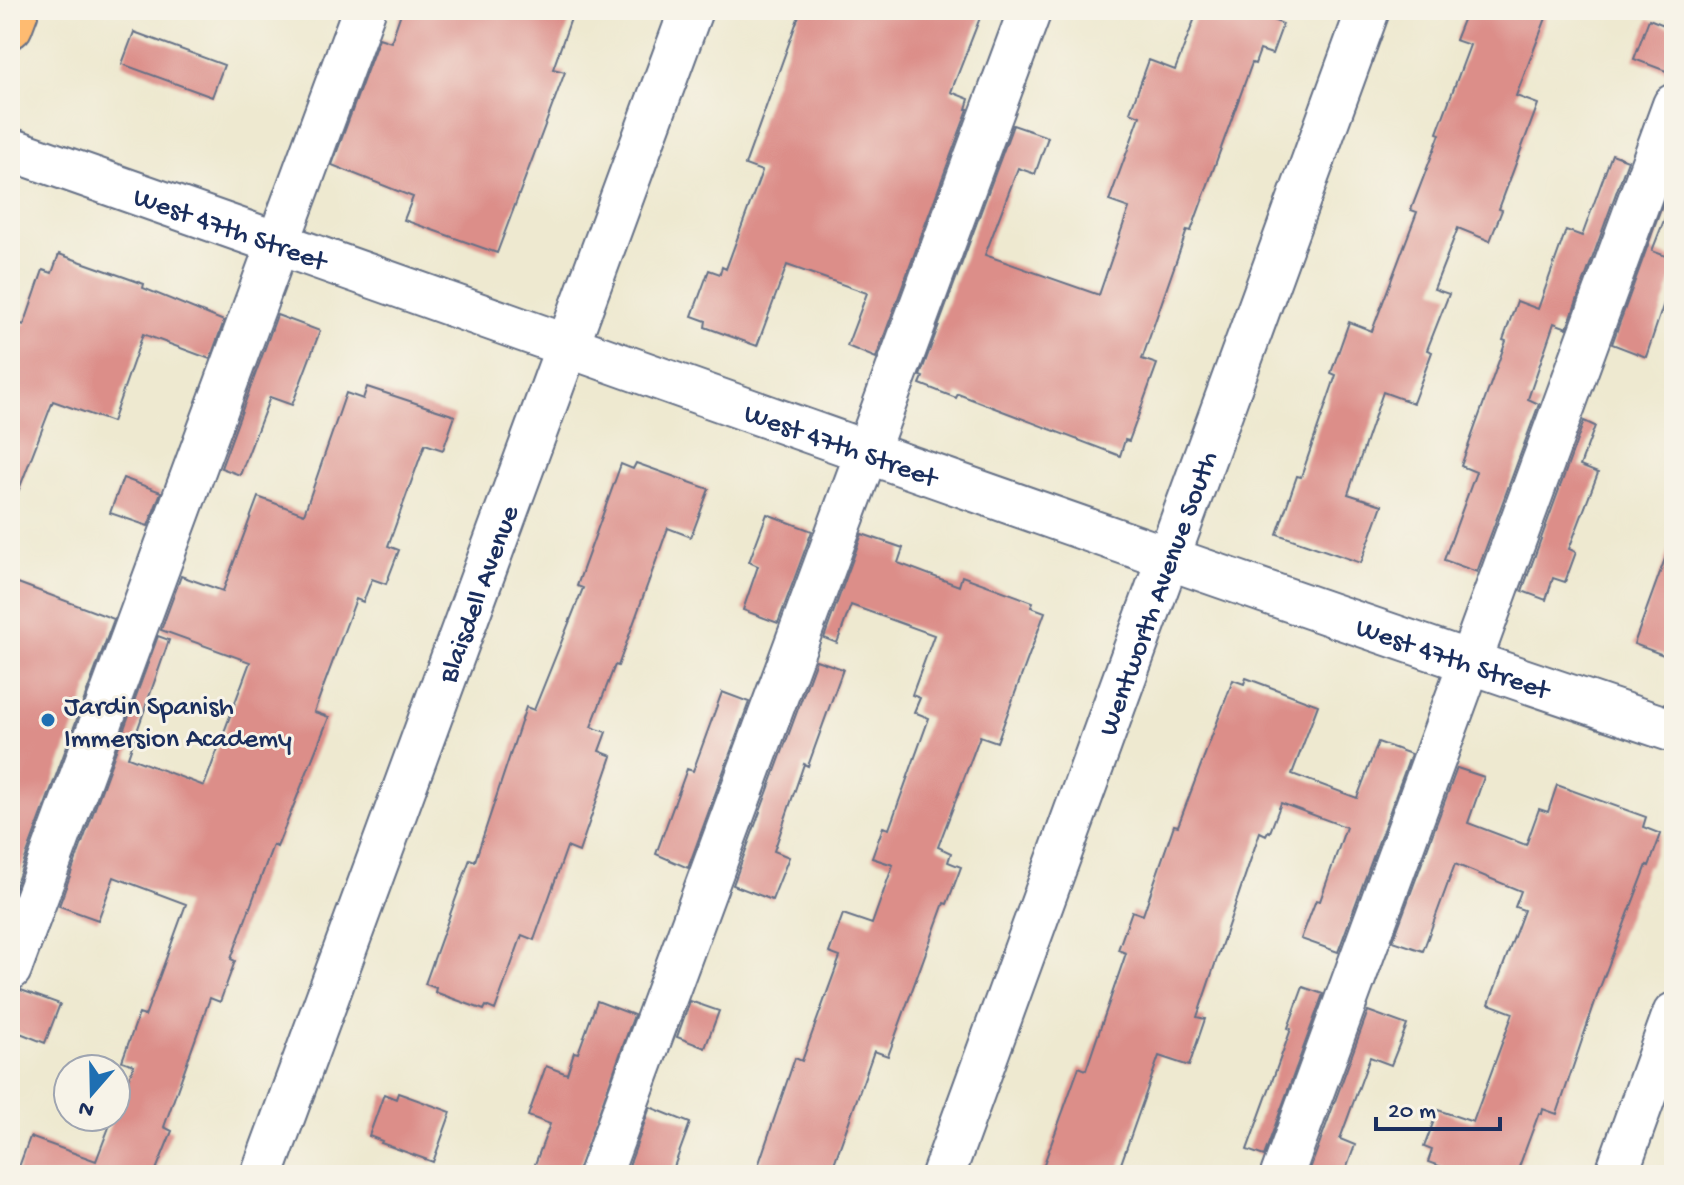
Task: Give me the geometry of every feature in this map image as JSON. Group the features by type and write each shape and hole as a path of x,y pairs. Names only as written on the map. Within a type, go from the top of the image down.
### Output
{"main road":[{"path":"10,26 16,10"}],"street":[{"path":"10,969 364,10"},
{"name":"Blaisdell Avenue","path":"262,1175 691,10"},
{"path":"600,1175 1030,10"},
{"name":"Wentworth Avenue South","path":"943,1175 1368,10"},
{"path":"1282,1175 1674,105"},
{"name":"West 47th Street","path":"10,149 566,347 1674,731"},
{"path":"1616,1175 1674,1014"}],"building":[{"path":"402,10 574,10 553,69 565,72 497,253 404,220 413,197 332,165 379,38 391,42"},
{"path":"801,10 983,10 951,92 969,99 968,109 876,358 847,346 867,293 787,265 757,346 705,327 706,321 692,316 709,270 720,274 722,267 726,269 762,171 745,165"},
{"path":"1198,10 1246,10 1283,24 1272,54 1260,50 1255,64 1252,63 1191,231 1187,230 1142,359 1157,364 1129,441 1125,440 1120,456 958,394 956,398 920,384 923,377 920,376 1013,125 1048,137 1035,174 1018,168 985,255 1099,295 1129,208 1109,201 1140,116 1130,112 1149,60 1175,70"},
{"path":"1467,10 1524,10 1546,18 1516,96 1538,104 1490,241 1458,228 1434,289 1449,294 1427,350 1432,352 1413,403 1383,392 1348,494 1382,505 1361,563 1277,534 1297,476 1301,477 1336,375 1331,373 1349,322 1372,331 1417,212 1411,210 1470,45 1455,40"},
{"path":"1649,19 1674,29 1674,74 1634,59"},
{"path":"134,32 224,65 212,97 122,64"},
{"path":"1612,154 1628,160 1567,328 1554,323 1528,399 1539,404 1477,572 1444,560 1476,472 1461,466 1506,341 1503,340 1517,301 1538,309 1566,230 1582,236"},
{"path":"1673,176 1674,195 1652,251 1674,259 1674,273 1646,357 1612,344"},
{"path":"59,254 144,284 143,288 224,321 210,359 143,334 112,422 53,401 13,505 10,505 10,320 24,325 43,270 52,273"},
{"path":"277,315 320,331 292,405 270,397 240,475 221,468"},
{"path":"367,387 455,416 443,450 425,444 388,546 399,550 386,584 372,579 363,602 356,599 314,712 329,717 277,847 273,845 231,959 235,961 220,1002 210,998 164,1127 172,1131 154,1175 16,1175 30,1137 96,1161 107,1133 132,1133 134,1065 132,1053 125,1053 139,1014 145,1016 186,904 114,877 98,920 59,906 158,636 169,640 128,757 204,786 250,662 161,630 181,576 223,591 258,497 304,514 346,393 363,399"},
{"path":"1584,421 1595,426 1580,466 1598,473 1569,549 1576,552 1565,582 1553,578 1546,600 1522,591"},
{"path":"636,463 709,489 691,537 668,528 618,666 615,665 591,727 606,732 599,751 612,756 579,852 567,847 534,940 522,935 495,1010 486,1006 484,1010 435,992 436,988 425,984 470,859 475,861 526,707 534,710 583,588 577,586 621,464 633,469"},
{"path":"123,478 161,492 148,526 110,513"},
{"path":"767,514 812,531 778,623 743,610 758,566 749,562"},
{"path":"862,534 903,548 898,563 959,586 962,576 1033,602 1031,607 1045,612 997,742 980,736 938,847 951,853 948,862 961,867 947,904 944,903 888,1056 874,1051 830,1175 755,1175 795,1058 802,1061 840,957 829,953 843,914 872,924 893,865 872,858 883,827 889,829 929,718 914,712 920,698 912,695 934,635 851,605 837,643 824,638"},
{"path":"1670,545 1674,546 1674,659 1634,644"},
{"name":"Jardin Spanish Immersion Academy","path":"10,580 114,619 14,889 10,887"},
{"path":"816,660 843,669 808,766 804,764 774,851 789,857 772,900 733,885"},
{"path":"1246,678 1318,705 1292,774 1357,798 1378,742 1411,754 1338,952 1301,939 1316,900 1320,901 1346,827 1281,803 1270,832 1266,835 1260,832 1197,1017 1205,1019 1189,1066 1159,1056 1117,1175 1040,1175 1079,1067 1086,1070 1126,953 1118,950 1132,911 1143,915 1174,825 1178,826 1233,680 1244,684"},
{"path":"722,692 749,702 688,868 656,854 687,769 693,771"},
{"path":"1457,768 1484,777 1468,823 1526,845 1539,809 1548,812 1557,785 1646,817 1643,827 1661,834 1599,990 1557,1114 1543,1109 1542,1114 1539,1113 1516,1175 1464,1175 1428,1162 1432,1150 1424,1147 1438,1110 1473,1122 1513,1013 1489,1004 1524,910 1515,907 1521,891 1455,864 1423,951 1393,941"},
{"path":"1303,987 1323,994 1264,1156 1247,1150"},
{"path":"21,990 60,1004 45,1043 10,1029 10,992"},
{"path":"597,1001 634,1015 577,1175 531,1175 550,1124 528,1116 546,1066 567,1074"},
{"path":"690,1001 719,1011 705,1048 677,1037"},
{"path":"1368,1011 1407,1025 1391,1065 1370,1057 1340,1139 1355,1145 1344,1175 1316,1175 1309,1172"},
{"path":"398,1093 451,1112 433,1162 369,1136 384,1094 396,1099"},
{"path":"650,1107 690,1123 671,1175 626,1175"}],"place":[{"name":"Jardin Spanish Immersion Academy","path":"48,720"}]}
